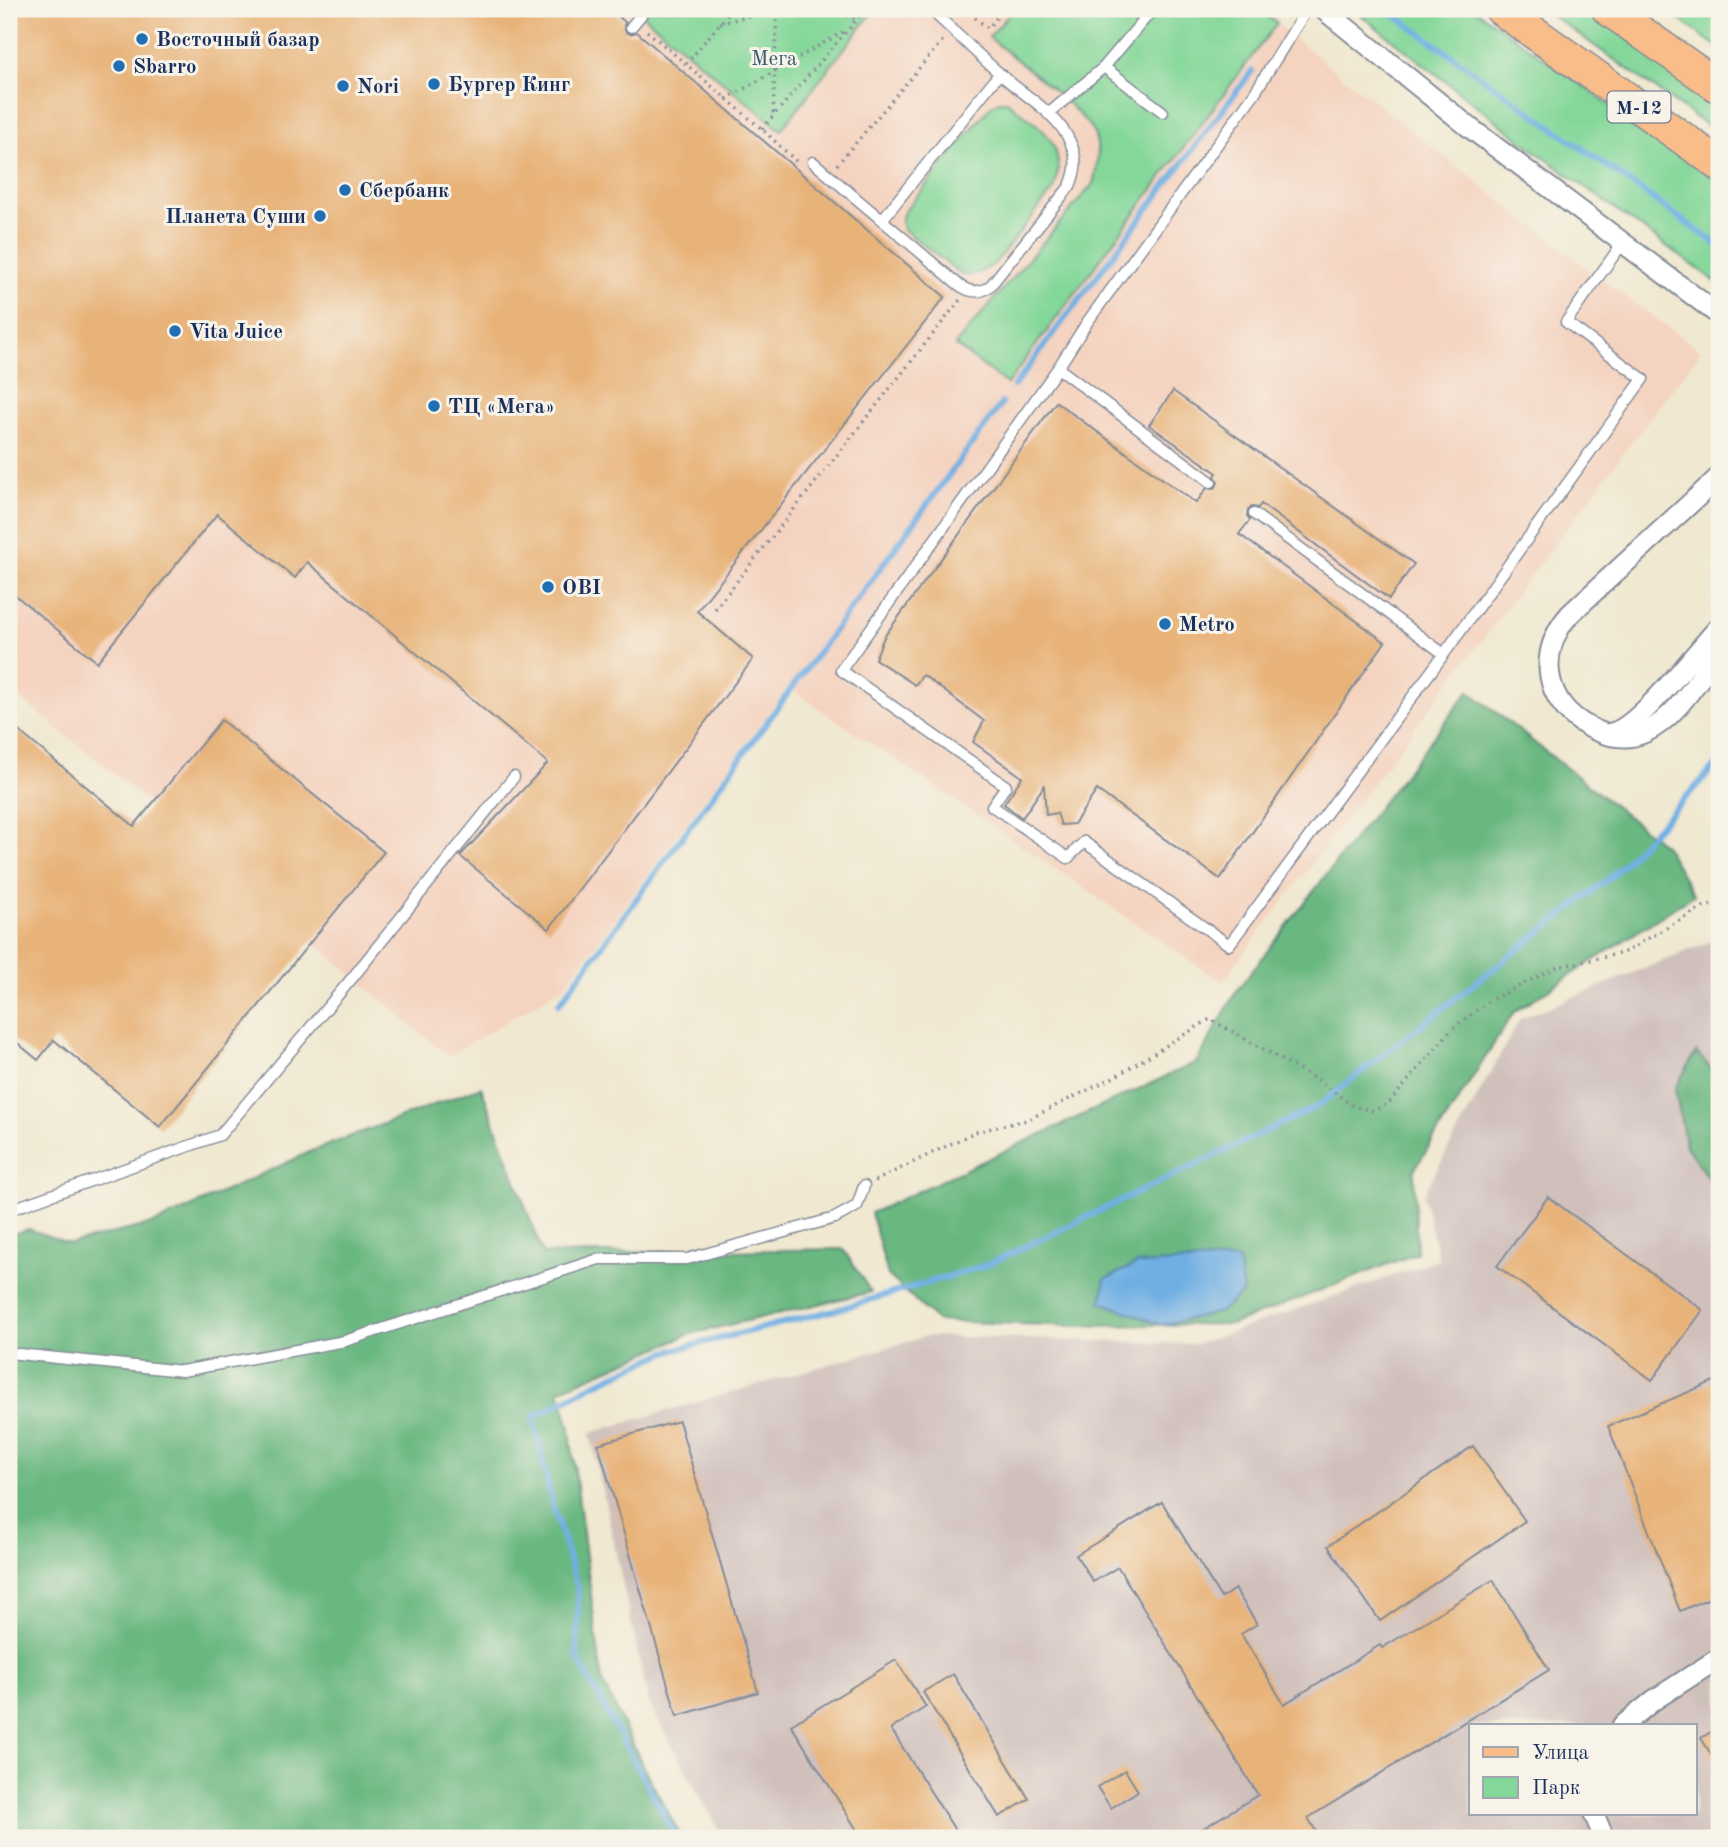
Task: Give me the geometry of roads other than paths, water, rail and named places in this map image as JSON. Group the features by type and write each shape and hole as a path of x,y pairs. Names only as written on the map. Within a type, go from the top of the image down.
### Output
{"main road":[{"name":"М-12","path":"1501,9 1719,164"},
{"name":"М-12","path":"1608,9 1707,79"}],"street":[{"path":"1323,9 1469,127 1719,315"},
{"path":"1719,477 1570,614 1559,629 1550,649 1548,665 1554,691 1564,709 1596,731 1619,738 1632,737 1654,727 1670,713 1719,653"},
{"path":"1596,731 1615,732 1631,723 1719,626"},
{"path":"1624,1724 1654,1700 1719,1658"},
{"path":"1594,1815 1604,1838"}],"lane":[{"path":"631,27 646,9"},
{"path":"813,162 969,291 983,291 991,285 1070,186 1077,168 1072,146 1064,130 930,9"},
{"path":"1048,114 1104,67 1153,9"},
{"path":"1307,9 1254,94 1088,321 1058,368 841,670 1006,786 992,806 1068,858 1084,842 1229,945 1643,379 1566,322 1622,244"},
{"path":"1653,26 1707,79"},
{"path":"1104,67 1163,112"},
{"path":"882,220 999,74"},
{"path":"1058,368 1211,482"},
{"path":"1254,514 1444,654"},
{"path":"9,1210 220,1135 354,976 514,777"},
{"path":"9,1353 182,1371 345,1340 599,1259 687,1259 835,1218 857,1206 863,1186"}],"water":[{"path":"1238,1259 1243,1292 1220,1312 1162,1325 1101,1302 1105,1279 1137,1264"}],"waterway":[{"path":"1386,9 1719,246"},
{"path":"1014,386 1252,71"},
{"path":"559,1004 1002,403"},
{"path":"677,1838 577,1658 578,1589 552,1503 533,1417 595,1384 666,1352 839,1309 987,1265 1318,1106 1612,876 1719,762"}],"place":[{"name":"Восточный базар","path":"142,39"},
{"name":"Sbarro","path":"119,66"},
{"name":"Бургер Кинг","path":"434,84"},
{"name":"Nori","path":"343,86"},
{"name":"Сбербанк","path":"345,190"},
{"name":"Планета Суши","path":"320,216"},
{"name":"Vita Juice","path":"175,331"},
{"name":"ТЦ «Мега»","path":"434,406"},
{"name":"OBI","path":"548,587"},
{"name":"Metro","path":"1165,624"}],"park label":[{"name":"Мега","path":"774,58"}]}
